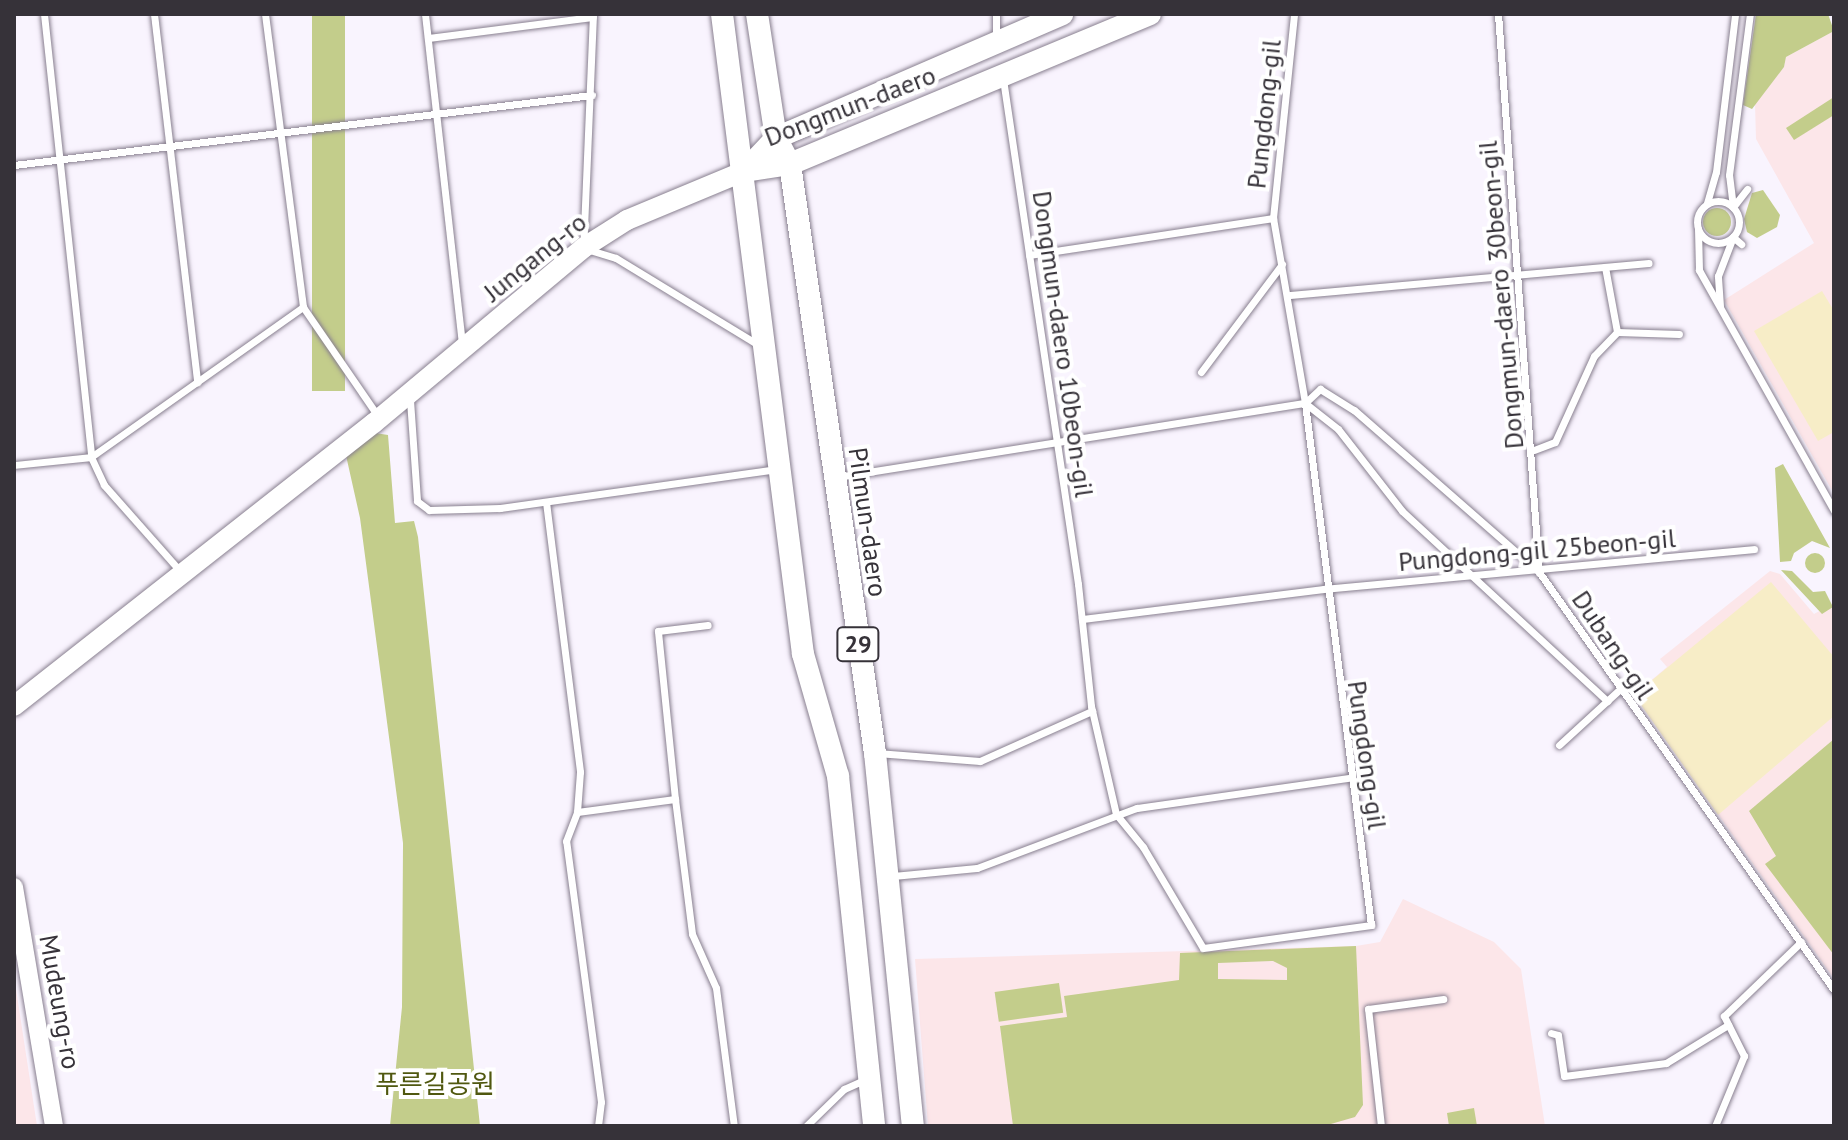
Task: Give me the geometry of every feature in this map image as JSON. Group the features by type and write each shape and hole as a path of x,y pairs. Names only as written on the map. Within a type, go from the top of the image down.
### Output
{"main road":[{"path":"722,14 745,171"},
{"path":"757,14 776,138 790,164"},
{"name":"Dongmun-daero","path":"745,171 776,138 1062,14"},
{"name":"Dongmun-daero","path":"745,171 790,164 1150,14"},
{"name":"Pilmun-daero","path":"790,164 875,753 913,1126"},
{"name":"Jungang-ro","path":"14,706 380,418 583,248 627,220 745,171"},
{"name":"29","path":"745,171 805,671 838,776 874,1126"}],"street":[{"name":"Mudeung-ro","path":"14,887 54,1126"}],"lane":[{"path":"44,14 91,457 104,485 182,574"},
{"path":"154,14 197,382"},
{"path":"265,14 278,133 303,307 380,418"},
{"path":"425,14 462,350"},
{"path":"996,14 997,41"},
{"name":"Pungdong-gil","path":"1294,14 1273,218 1290,295 1305,403 1324,589 1371,925"},
{"name":"Dongmun-daero 30beon-gil","path":"1498,14 1534,450 1539,572"},
{"path":"1735,14 1716,172 1707,203 1698,214 1699,270 1834,511"},
{"path":"1721,312 1718,276 1739,226 1729,175 1750,14"},
{"path":"428,38 593,16 592,95 583,248 616,258 724,321 751,337 768,357"},
{"name":"Dongmun-daero 10beon-gil","path":"1002,76 1057,441 1092,711 1116,814 1143,847 1203,948 1371,925"},
{"path":"14,165 592,95"},
{"path":"1733,207 1747,189"},
{"path":"1707,203 1722,201 1733,207"},
{"path":"1029,255 1273,218"},
{"path":"1698,229 1714,243 1733,237"},
{"path":"1733,237 1741,244"},
{"path":"1290,295 1649,263"},
{"path":"1201,372 1282,264"},
{"path":"1605,267 1617,332"},
{"path":"14,465 91,457 303,307"},
{"path":"1534,450 1555,442 1594,356 1617,332 1679,334"},
{"name":"Dubang-gil","path":"1305,403 1320,389 1354,410 1539,572 1618,691 1834,990"},
{"path":"409,394 417,501 429,510 500,508 782,468"},
{"path":"833,477 1305,403 1338,429 1392,500 1607,701"},
{"path":"546,502 580,772 577,812 566,841 601,1102 598,1126"},
{"name":"Pungdong-gil 25beon-gil","path":"1324,589 1539,572 1754,549"},
{"path":"1082,619 1324,589"},
{"path":"708,625 658,631 678,784 675,799 692,934 716,988 734,1126"},
{"path":"1559,745 1618,691"},
{"path":"875,753 966,762 1017,745 1092,711"},
{"path":"889,877 977,868 1116,814 1349,778"},
{"path":"577,812 675,799"},
{"path":"1715,1126 1744,1056 1724,1016 1801,942"},
{"path":"1381,1126 1368,1009 1443,999"},
{"path":"1551,1033 1558,1035 1564,1076 1666,1063 1728,1025"},
{"path":"806,1126 844,1089 870,1078"}],"shaded area":[{"path":"1834,31 1834,494 1724,300 1814,243 1756,139 1755,104 1784,67 1786,57"},
{"path":"1770,571 1780,574 1814,614 1834,603 1834,979 1634,695 1667,667 1660,659"},
{"path":"1403,899 1494,942 1521,969 1545,1126 928,1126 915,959 1356,946 1380,942"},
{"path":"14,976 37,1126 14,1126"}],"green space":[{"path":"312,14 345,14 345,391 312,391"},
{"path":"1756,14 1828,14 1834,31 1786,57 1784,67 1752,109 1743,105"},
{"path":"1834,97 1834,115 1794,140 1786,128"},
{"path":"1763,190 1780,215 1777,227 1757,238 1747,232 1744,219 1752,193"},
{"path":"1717,208 1727,212 1731,222 1727,232 1717,236 1707,232 1703,222 1707,212"},
{"name":"푸른길공원","path":"375,433 388,435 395,523 414,521 418,537 480,1126 390,1126 402,1007 403,843 360,518 345,451"},
{"path":"1783,464 1830,548 1812,541 1794,553 1791,561 1780,562 1775,468"},
{"path":"1811,553 1819,553 1825,563 1819,573 1811,573 1805,567 1805,559"},
{"path":"1781,570 1792,571 1813,592 1825,591 1833,607 1822,614"},
{"path":"1834,739 1834,955 1765,864 1776,856 1749,811"},
{"path":"1356,946 1363,1105 1355,1117 1324,1126 1013,1126 1000,1026 1067,1017 1064,996 1179,980 1180,953","holes":["1273,961 1287,968 1287,980 1218,979 1218,963"]},
{"path":"1059,983 1063,1013 999,1022 995,992"},
{"path":"1474,1108 1477,1126 1449,1126 1447,1113"}],"sand":[{"path":"1822,291 1834,311 1834,432 1818,441 1754,331"},
{"path":"1771,582 1834,657 1834,716 1718,815 1634,695"}]}
